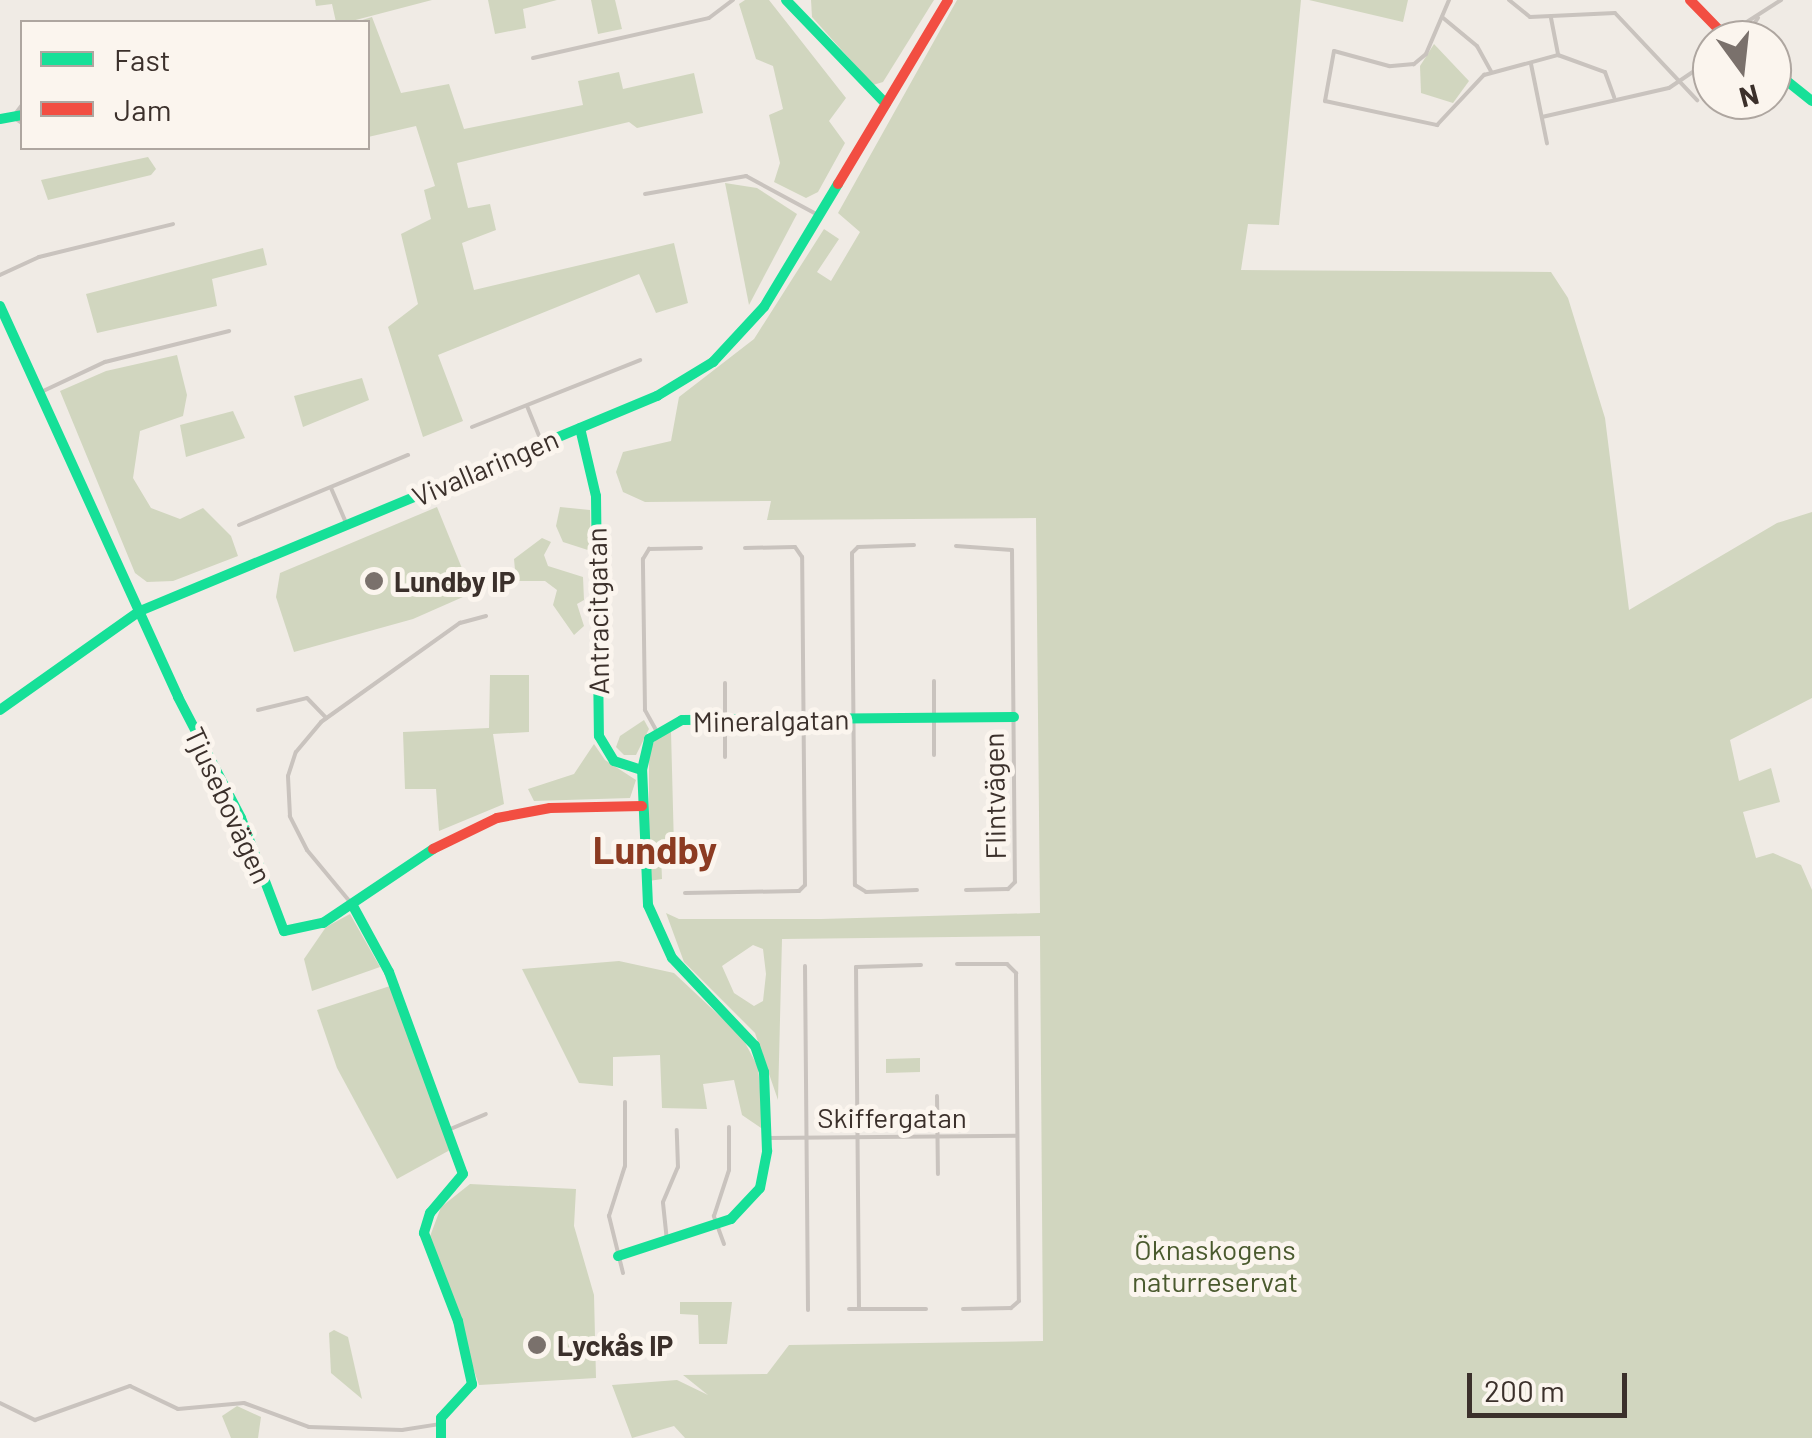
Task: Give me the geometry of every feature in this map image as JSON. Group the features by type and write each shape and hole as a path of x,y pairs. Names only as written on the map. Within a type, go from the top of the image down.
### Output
{"street":[{"path":"533,58 709,18 732,0"},
{"path":"786,0 886,104"},
{"name":"Vivallaringen","path":"0,710 140,610 672,388 725,352 764,307 948,0"},
{"path":"1449,0 1426,54 1414,64 1392,67 1334,51 1324,98 1437,125 1491,71 1558,56 1605,72 1614,97"},
{"path":"1690,0 1714,20"},
{"path":"1754,20 1782,0"},
{"path":"1512,1 1525,16 1615,13 1683,78 1692,92"},
{"path":"1754,20 1761,15"},
{"path":"1551,17 1558,56"},
{"path":"1442,18 1477,46 1491,71"},
{"path":"1531,64 1547,143"},
{"path":"1542,117 1614,97 1669,88 1692,72"},
{"path":"1792,85 1812,101"},
{"path":"0,119 19,118"},
{"path":"645,194 746,176 820,216"},
{"path":"0,275 39,257 173,224"},
{"path":"0,306 140,610"},
{"path":"40,393 105,362 229,331"},
{"path":"472,428 640,360"},
{"path":"526,405 542,443"},
{"name":"Antracitgatan","path":"580,428 594,474 598,736 614,761 642,770"},
{"path":"239,525 408,455"},
{"path":"331,487 346,525"},
{"path":"914,545 858,547 852,553 853,719 855,885 866,892 917,890"},
{"path":"956,546 1012,550 1014,718"},
{"path":"685,893 803,889 801,553 795,547 745,548"},
{"path":"656,730 645,710 643,558 650,549 701,548"},
{"name":"Tjusebovägen","path":"140,610 241,818 281,928 302,932 353,906"},
{"path":"0,1403 35,1420 130,1386 178,1409 244,1403 309,1427 402,1430 438,1424 472,1384 458,1320 424,1241 430,1213 464,1174 382,956 353,906 299,838 287,803 296,752 326,718 460,623 486,616"},
{"path":"934,681 934,755"},
{"path":"725,683 725,757"},
{"path":"258,710 307,698 326,718"},
{"name":"Mineralgatan","path":"618,1256 714,1227 757,1193 768,1138 764,1072 754,1046 672,958 654,922 644,882 642,770 645,746 656,730 682,720 1014,718"},
{"name":"Flintvägen","path":"966,890 1008,889 1015,882 1014,718"},
{"path":"353,906 437,847 497,818 550,808 642,806"},
{"path":"956,964 1015,969 1018,1301 1011,1308 963,1309"},
{"path":"858,1309 856,967 921,965"},
{"path":"805,966 808,1310"},
{"path":"937,1096 938,1174"},
{"path":"623,1274 609,1216 625,1166 625,1102"},
{"path":"448,1130 486,1114"},
{"path":"724,1244 714,1227 730,1163 729,1126"},
{"path":"667,1241 663,1202 678,1167 677,1130"},
{"name":"Skiffergatan","path":"768,1138 1018,1136"},
{"path":"849,1309 926,1309"},
{"path":"438,1424 441,1438"}],"green space":[{"path":"315,0 432,0 356,20 336,20 332,4 316,6"},
{"path":"488,0 557,0 523,9 526,28 495,34"},
{"path":"591,0 615,0 622,29 598,34"},
{"path":"745,0 769,0 846,98 829,121 845,143 818,192 806,198 774,182 780,163 769,115 783,109 773,66 756,59 739,4"},
{"path":"811,0 934,0 883,82 873,85 812,17"},
{"name":"Öknaskogens naturreservat","path":"957,0 1301,0 1279,225 1248,224 1241,270 1551,272 1568,298 1605,418 1629,610 1777,523 1812,512 1812,698 1730,740 1739,781 1771,768 1780,802 1743,812 1756,858 1773,853 1801,865 1812,890 1812,1438 685,1438 674,1426 632,1438 612,1385 677,1380 708,1395 683,1375 767,1374 789,1345 1043,1341 1040,936 782,939 778,1100 755,1033 684,962 666,913 679,919 821,919 1040,913 1036,518 767,520 771,501 645,502 623,492 616,472 623,452 671,441 679,397 754,339 824,229 839,239 817,272 831,281 860,232 838,213","holes":["753,945 763,949 763,1001 754,1006 734,993 722,966"]},
{"path":"1309,0 1408,0 1403,22"},
{"path":"372,17 401,93 449,84 464,129 583,105 578,81 619,72 623,89 694,73 703,113 637,128 629,122 457,163 468,208 490,204 496,230 462,243 474,290 674,243 688,303 656,313 639,274 438,355 463,421 423,437 388,327 418,304 401,234 431,219 424,190 435,186 416,126 370,137 370,20 362,20"},
{"path":"1434,44 1469,81 1453,103 1421,93 1420,66"},
{"path":"148,157 156,169 151,175 48,200 41,180"},
{"path":"725,183 757,188 797,214 749,305"},
{"path":"263,248 267,265 212,279 217,306 97,333 86,294"},
{"path":"177,355 187,395 183,416 140,431 133,478 151,508 180,519 203,508 231,536 238,556 173,581 147,582 135,573 60,391 106,371"},
{"path":"362,378 369,400 303,427 294,396"},
{"path":"233,411 245,438 186,457 180,425"},
{"name":"Lundby IP","path":"437,507 472,593 413,619 294,652 276,597 280,573"},
{"path":"560,507 590,510 591,551 563,542 556,526"},
{"path":"542,538 551,542 544,555 548,566 583,577 584,600 577,604 584,626 574,635 553,605 557,590 545,581 516,581 514,559"},
{"path":"490,675 529,675 529,732 493,734 504,804 439,831 436,789 405,789 403,732 489,728"},
{"path":"644,720 649,729 636,755 624,755 616,747 620,736"},
{"path":"671,731 674,847 661,853 662,879 649,881 649,750 660,733"},
{"path":"594,744 605,760 636,780 630,798 534,801 528,789 574,774"},
{"path":"350,914 380,967 312,991 304,959 326,927"},
{"path":"619,961 674,973 742,1037 758,1067 764,1130 742,1115 734,1080 703,1084 707,1109 662,1108 660,1055 613,1057 613,1086 579,1083 522,969"},
{"path":"390,986 450,1150 397,1179 337,1068 317,1010"},
{"path":"920,1058 920,1072 886,1073 886,1059"},
{"path":"470,1184 576,1189 574,1226 594,1295 596,1378 479,1385 429,1239 441,1207"},
{"path":"680,1302 732,1302 727,1344 699,1344 698,1315 680,1314"},
{"path":"334,1330 348,1337 362,1399 331,1373 329,1333"},
{"path":"237,1406 261,1417 258,1438 231,1438 222,1416"}],"traffic: fast":[{"path":"786,0 886,104"},
{"path":"1792,85 1812,101"},
{"path":"0,119 20,115"},
{"path":"0,710 140,611 657,396 713,362 764,307 838,184"},
{"path":"0,306 178,697 241,818 284,931 323,923 433,849"},
{"path":"580,428 596,496 599,736 614,761 642,770"},
{"path":"618,1256 731,1219 760,1188 767,1151 764,1072 755,1046 672,958 648,905 642,770 649,739 682,720 1014,717"},
{"path":"353,906 389,972 463,1174 430,1213 424,1233 458,1321 472,1384 441,1418 441,1438"}],"traffic: jam":[{"path":"838,184 948,0"},
{"path":"1690,0 1709,20"},
{"path":"433,849 497,818 550,808 642,806"}],"place":[{"name":"Lundby IP","path":"374,581"},
{"name":"Lyckås IP","path":"537,1345"}],"district":[{"name":"Lundby","path":"655,850"}]}
